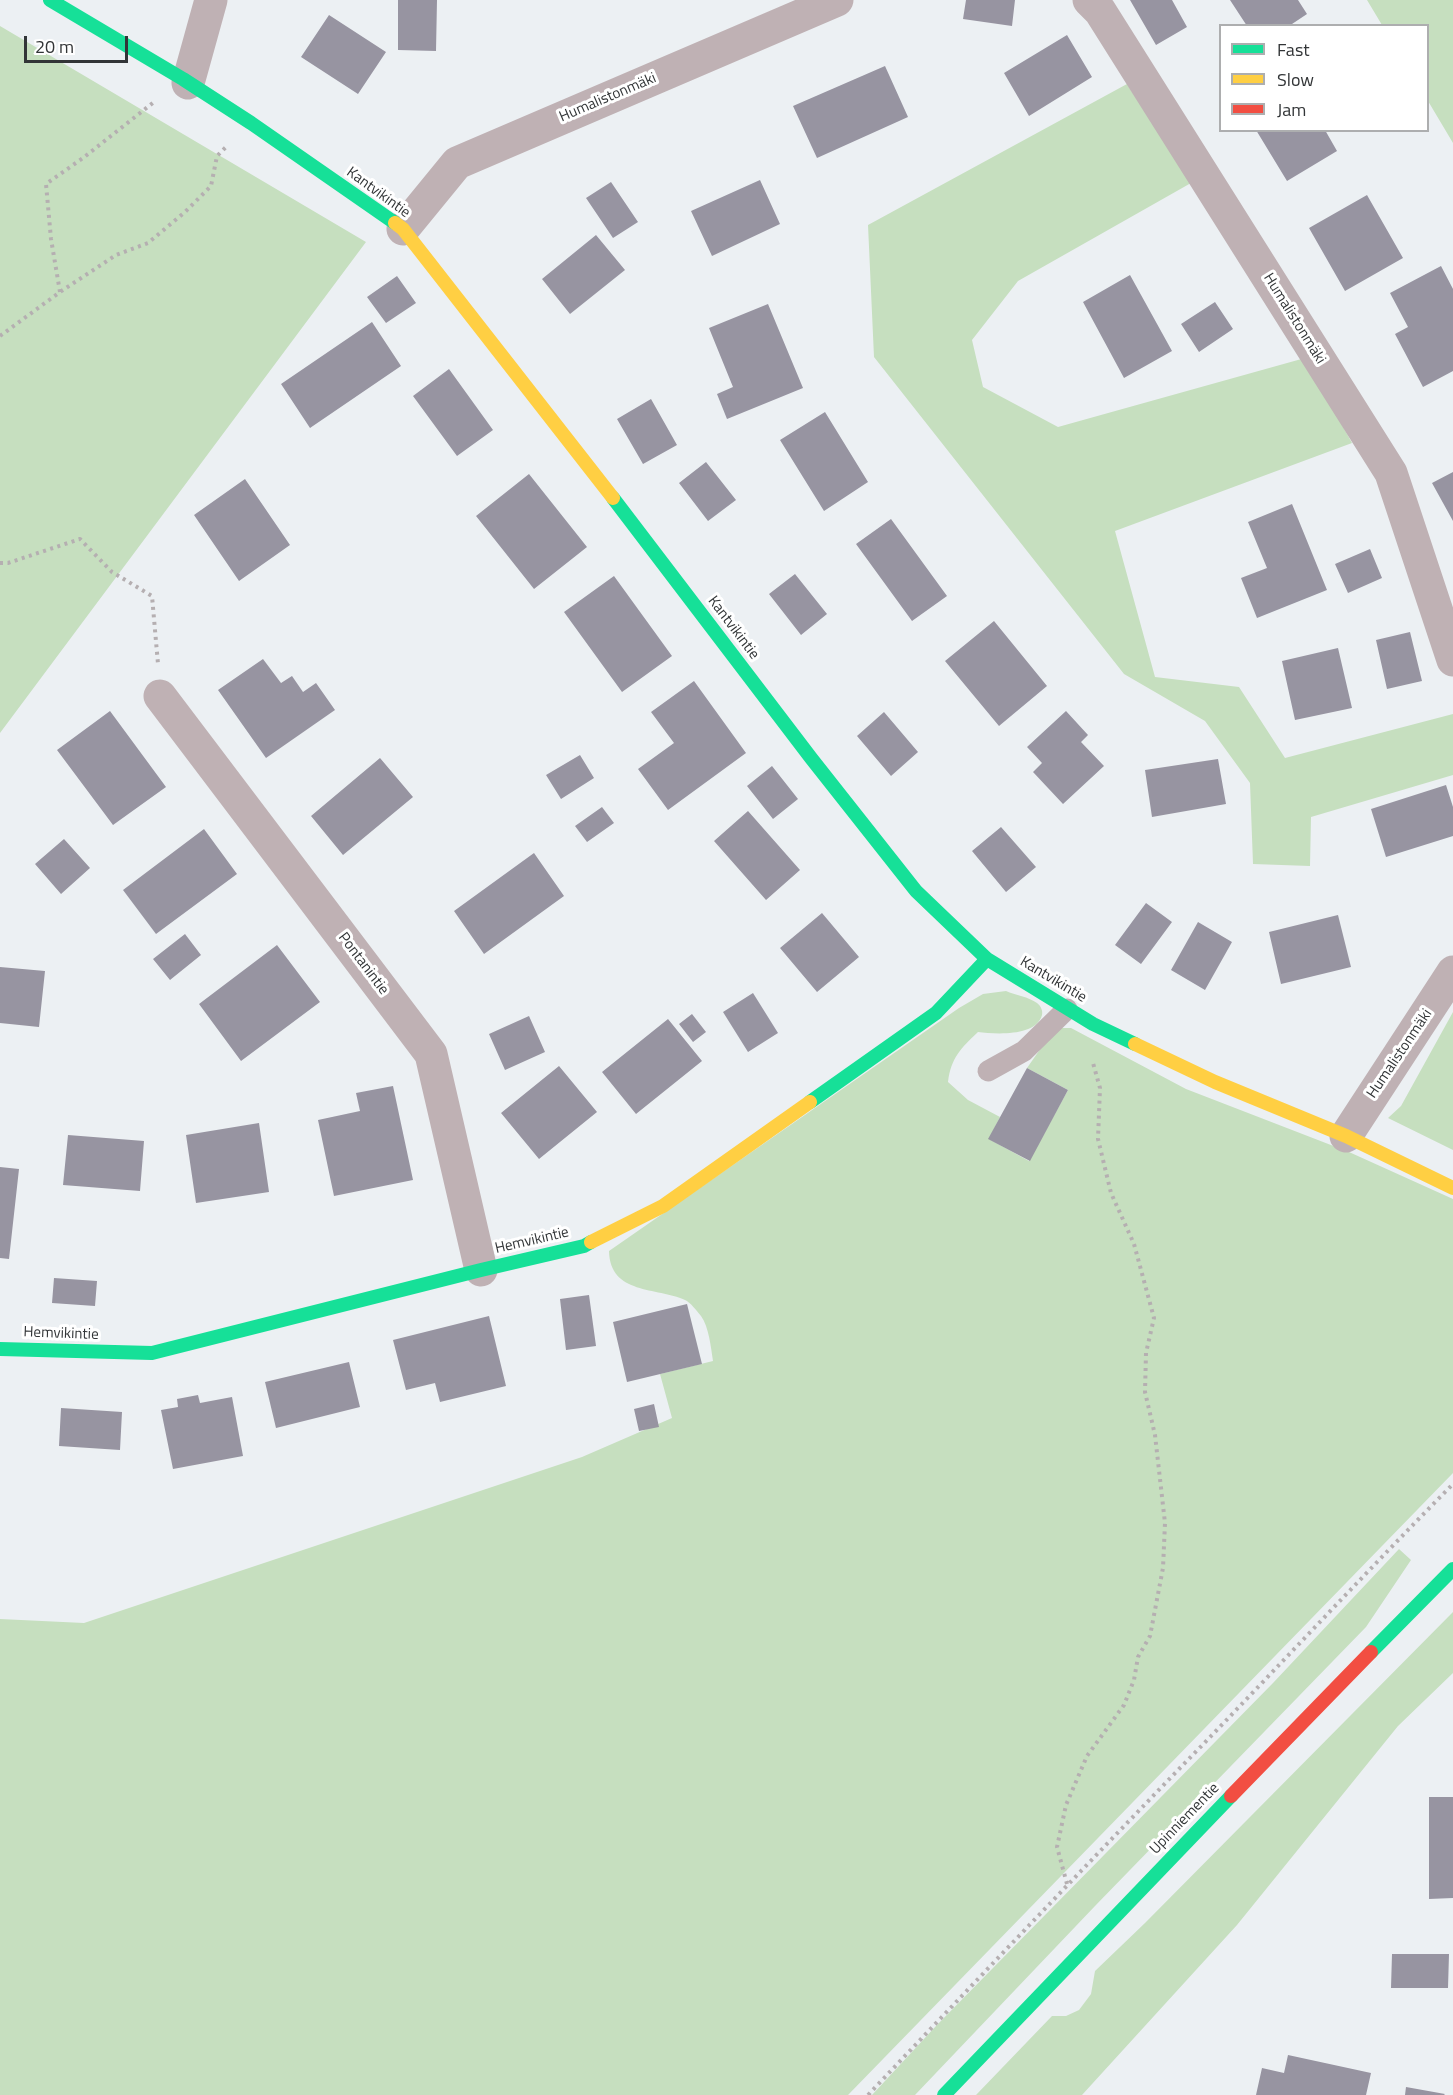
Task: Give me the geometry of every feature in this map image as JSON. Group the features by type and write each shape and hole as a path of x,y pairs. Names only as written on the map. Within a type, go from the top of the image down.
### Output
{"street":[{"name":"Kantvikintie","path":"50,0 250,123 403,229 542,405 811,758 916,891 987,959 1093,1024 1215,1082 1346,1136 1453,1188"},
{"path":"185,81 211,0"},
{"name":"Humalistonmäki","path":"403,229 457,163 837,0"},
{"name":"Humalistonmäki","path":"1089,0 1100,11 1391,473 1453,660"},
{"name":"Pontanintie","path":"160,696 431,1054 481,1270"},
{"name":"Hemvikintie","path":"0,1349 152,1353 584,1246 663,1206 936,1012 987,959"},
{"name":"Humalistonmäki","path":"1346,1136 1453,972"},
{"name":"Upinniementie","path":"944,2095 1312,1712 1453,1569"}],"lane":[{"path":"988,1071 1024,1051 1067,1008"}],"path":[{"path":"60,292 51,239 46,184 185,81"},
{"path":"0,336 60,292 117,255 148,243 185,212 211,186 217,156 250,123"},
{"path":"0,563 8,563 80,539 112,572 152,596 160,696"},
{"path":"1067,1884 1057,1847 1066,1805 1087,1756 1124,1705 1134,1680 1138,1657 1150,1636 1163,1568 1165,1523 1155,1435 1145,1392 1146,1353 1154,1318 1134,1244 1111,1193 1098,1139 1100,1088 1092,1057 1093,1024"},
{"path":"868,2095 1067,1884 1453,1484"}],"green space":[{"path":"1367,0 1453,0 1453,143 1429,103 1429,24 1381,24"},
{"path":"0,26 366,242 0,733"},
{"path":"1127,84 1191,183 1018,281 972,340 983,387 1058,427 1305,358 1352,443 1115,531 1155,677 1239,687 1285,758 1453,714 1453,775 1311,817 1310,866 1253,864 1250,783 1205,721 1124,674 874,357 868,225"},
{"path":"1006,991 1038,1004 1042,1013 1038,1022 1024,1031 978,1032 958,1054 948,1082 968,1100 1000,1117 989,1139 1029,1161 1068,1090 1027,1068 1048,1038 1060,1028 1071,1028 1186,1089 1349,1152 1453,1199 1453,1473 848,2095 0,2095 0,1619 84,1623 582,1457 672,1418 660,1374 713,1361 706,1326 701,1316 687,1301 626,1282 617,1275 611,1265 609,1251 959,1008 983,994"},
{"path":"1453,1012 1453,1150 1388,1118 1401,1106"},
{"path":"1399,1549 1411,1560 1366,1627 915,2095 872,2095 936,2026 1273,1683"},
{"path":"1453,1612 1453,1673 1398,1726 1237,1925 1082,2095 976,2095 1052,2016 1066,2016 1079,2010 1091,1994 1095,1971"}],"building":[{"path":"398,0 437,0 436,51 398,50"},
{"path":"966,0 1015,0 1012,26 963,19"},
{"path":"1130,0 1172,0 1187,27 1156,45"},
{"path":"1230,0 1298,0 1307,14 1292,24 1246,24"},
{"path":"329,15 386,52 358,94 301,57"},
{"path":"1067,35 1092,77 1029,116 1004,73"},
{"path":"885,66 908,117 817,158 793,106"},
{"path":"1257,132 1326,132 1337,151 1287,181"},
{"path":"760,180 780,224 712,256 691,211"},
{"path":"611,182 638,222 613,238 586,198"},
{"path":"1367,195 1403,258 1345,291 1309,228"},
{"path":"596,235 625,270 570,314 542,279"},
{"path":"1441,266 1453,289 1453,371 1423,387 1395,334 1408,327 1390,293"},
{"path":"1130,275 1172,351 1124,378 1083,302"},
{"path":"397,276 416,303 386,323 367,297"},
{"path":"1215,302 1233,329 1199,352 1181,324"},
{"path":"768,304 803,388 727,419 717,394 733,387 709,328"},
{"path":"372,322 401,366 310,428 281,384"},
{"path":"449,369 493,430 457,456 413,396"},
{"path":"651,399 677,445 643,464 617,419"},
{"path":"825,412 868,482 824,511 780,440"},
{"path":"706,462 736,500 708,521 679,483"},
{"path":"1453,472 1453,521 1432,483"},
{"path":"529,474 587,547 534,589 476,516"},
{"path":"245,479 290,545 239,581 194,515"},
{"path":"1292,504 1327,590 1257,618 1241,578 1267,568 1248,522"},
{"path":"891,519 947,596 912,621 856,544"},
{"path":"1370,549 1382,578 1348,593 1335,564"},
{"path":"795,574 827,614 801,635 769,594"},
{"path":"614,576 672,656 622,692 564,612"},
{"path":"994,621 1047,686 999,726 945,661"},
{"path":"1410,632 1422,681 1387,689 1376,640"},
{"path":"1338,648 1352,708 1295,720 1282,661"},
{"path":"263,659 281,683 292,676 303,692 316,683 335,710 266,758 218,690"},
{"path":"694,681 746,753 668,810 638,769 674,743 651,712"},
{"path":"110,711 166,787 113,825 57,750"},
{"path":"1066,711 1088,735 1081,742 1104,766 1063,804 1033,772 1042,763 1027,747"},
{"path":"884,712 918,752 891,776 857,736"},
{"path":"580,755 594,778 561,799 546,775"},
{"path":"380,758 413,797 343,855 311,816"},
{"path":"1218,759 1226,804 1152,817 1145,770"},
{"path":"772,766 798,799 773,819 747,786"},
{"path":"1446,785 1453,807 1453,836 1386,857 1371,809"},
{"path":"602,807 614,823 587,842 575,826"},
{"path":"748,811 800,870 766,900 714,841"},
{"path":"1001,827 1036,867 1006,892 972,851"},
{"path":"204,829 237,874 156,934 123,890"},
{"path":"64,839 90,868 61,894 35,864"},
{"path":"534,853 564,896 484,954 454,911"},
{"path":"1146,903 1172,922 1141,964 1115,945"},
{"path":"822,913 859,957 817,992 780,948"},
{"path":"1338,915 1351,967 1281,984 1269,932"},
{"path":"1198,922 1232,942 1205,990 1171,970"},
{"path":"185,934 201,955 170,980 153,959"},
{"path":"277,945 320,1002 241,1061 199,1004"},
{"path":"0,967 45,971 39,1027 0,1023"},
{"path":"753,993 778,1033 748,1052 723,1012"},
{"path":"692,1014 706,1032 693,1042 679,1024"},
{"path":"529,1016 545,1052 505,1070 489,1034"},
{"path":"668,1019 702,1061 636,1114 602,1072"},
{"path":"559,1066 597,1112 539,1159 501,1113"},
{"path":"1027,1068 1068,1090 1030,1161 988,1139"},
{"path":"393,1086 413,1180 334,1196 318,1120 360,1111 356,1093"},
{"path":"259,1123 269,1192 196,1203 186,1135"},
{"path":"68,1135 144,1141 140,1191 63,1185"},
{"path":"0,1167 19,1169 9,1259 0,1258"},
{"path":"54,1278 97,1281 95,1306 52,1303"},
{"path":"589,1295 596,1346 566,1350 560,1299"},
{"path":"687,1304 702,1364 627,1382 613,1322"},
{"path":"489,1316 506,1386 440,1402 435,1383 406,1390 393,1340"},
{"path":"349,1362 360,1407 276,1428 265,1382"},
{"path":"198,1395 200,1403 232,1397 243,1456 173,1469 161,1410 178,1407 177,1399"},
{"path":"654,1404 659,1427 639,1431 634,1409"},
{"path":"61,1408 122,1412 120,1450 59,1446"},
{"path":"1429,1797 1453,1797 1453,1898 1429,1899"},
{"path":"1392,1954 1449,1954 1448,1988 1391,1988"},
{"path":"1288,2055 1371,2073 1366,2095 1256,2095 1262,2068 1284,2073"},
{"path":"1406,2087 1445,2094 1405,2095"}],"traffic: fast":[{"path":"50,0 183,79 251,123 395,223"},
{"path":"613,498 811,758 916,891 987,959 1093,1024 1135,1044"},
{"path":"810,1102 936,1013 987,959"},
{"path":"0,1349 152,1353 584,1246 591,1242"},
{"path":"1371,1652 1453,1569"},
{"path":"944,2095 1231,1796"}],"traffic: slow":[{"path":"395,223 403,229 613,498"},
{"path":"1135,1044 1215,1082 1346,1136 1453,1188"},
{"path":"591,1242 663,1206 810,1102"}],"traffic: jam":[{"path":"1231,1796 1371,1652"}]}
